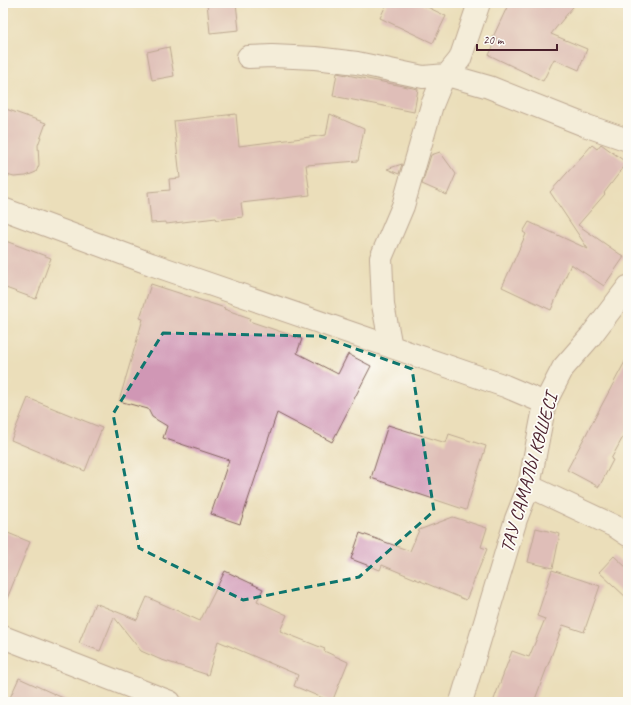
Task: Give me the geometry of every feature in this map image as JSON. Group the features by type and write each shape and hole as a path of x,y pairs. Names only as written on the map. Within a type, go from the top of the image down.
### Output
{"street":[{"path":"391,347 383,305 382,258 403,206 432,105 441,83 460,59 479,3"},
{"path":"248,57 272,56 315,58 357,63 423,77 447,75 489,87 587,126 628,140"},
{"path":"3,209 159,266 505,386 545,404"},
{"name":"ТАУ САМАЛЫ КӨШЕСІ","path":"460,702 516,519 529,486 545,404 563,368 590,337 628,287"},
{"path":"529,486 624,526"},
{"path":"3,637 170,702"}],"highlighted area":[{"path":"163,333 320,336 412,369 434,511 359,577 243,600 139,548 113,414"}],"building":[{"path":"207,3 236,3 239,30 210,33"},
{"path":"387,3 419,3 446,16 433,43 380,18"},
{"path":"509,3 576,3 551,34 587,49 579,70 554,59 543,81 489,55 497,39 493,37"},
{"path":"169,47 174,76 152,80 147,52"},
{"path":"337,73 418,89 414,112 333,96"},
{"path":"3,108 46,123 38,145 39,165 36,172 26,176 14,177 3,174"},
{"path":"236,114 239,146 326,135 330,114 364,129 358,161 306,165 310,195 241,203 243,217 217,220 216,218 166,224 166,222 151,223 148,192 170,190 169,179 180,178 174,121"},
{"path":"601,144 627,163 604,193 605,194 578,225 624,257 604,286 571,264 551,310 502,287 526,234 523,232 529,222 588,249 550,192 592,145 597,149"},
{"path":"440,152 456,174 447,195 422,184 431,155"},
{"path":"402,164 399,174 387,169"},
{"path":"3,240 51,258 36,299 3,287"},
{"path":"151,284 225,308 224,309 250,318 249,321 302,339 297,353 338,374 348,354 371,366 332,442 277,413 240,524 211,514 229,460 163,438 167,426 152,417 148,409 119,401 143,319 140,318"},
{"path":"628,356 628,428 611,459 613,460 599,487 567,470"},
{"path":"28,398 102,428 85,471 11,440"},
{"path":"388,425 446,443 449,434 486,446 466,510 371,478"},
{"path":"453,517 487,528 481,547 487,549 466,600 382,565 380,570 351,559 360,533 410,551 419,530"},
{"path":"536,528 560,534 553,568 528,562"},
{"path":"3,531 30,542 4,606 3,606"},
{"path":"614,556 628,569 628,599 599,572"},
{"path":"552,570 600,586 584,632 563,625 534,702 493,702 512,651 529,657 545,619 537,616"},
{"path":"225,571 263,589 257,601 287,615 280,631 325,649 324,651 348,662 332,702 294,686 298,675 218,641 208,675 159,659 141,651 114,617 100,651 79,643 95,603 137,620 147,597 200,621"},
{"path":"19,678 72,702 8,702"}]}
